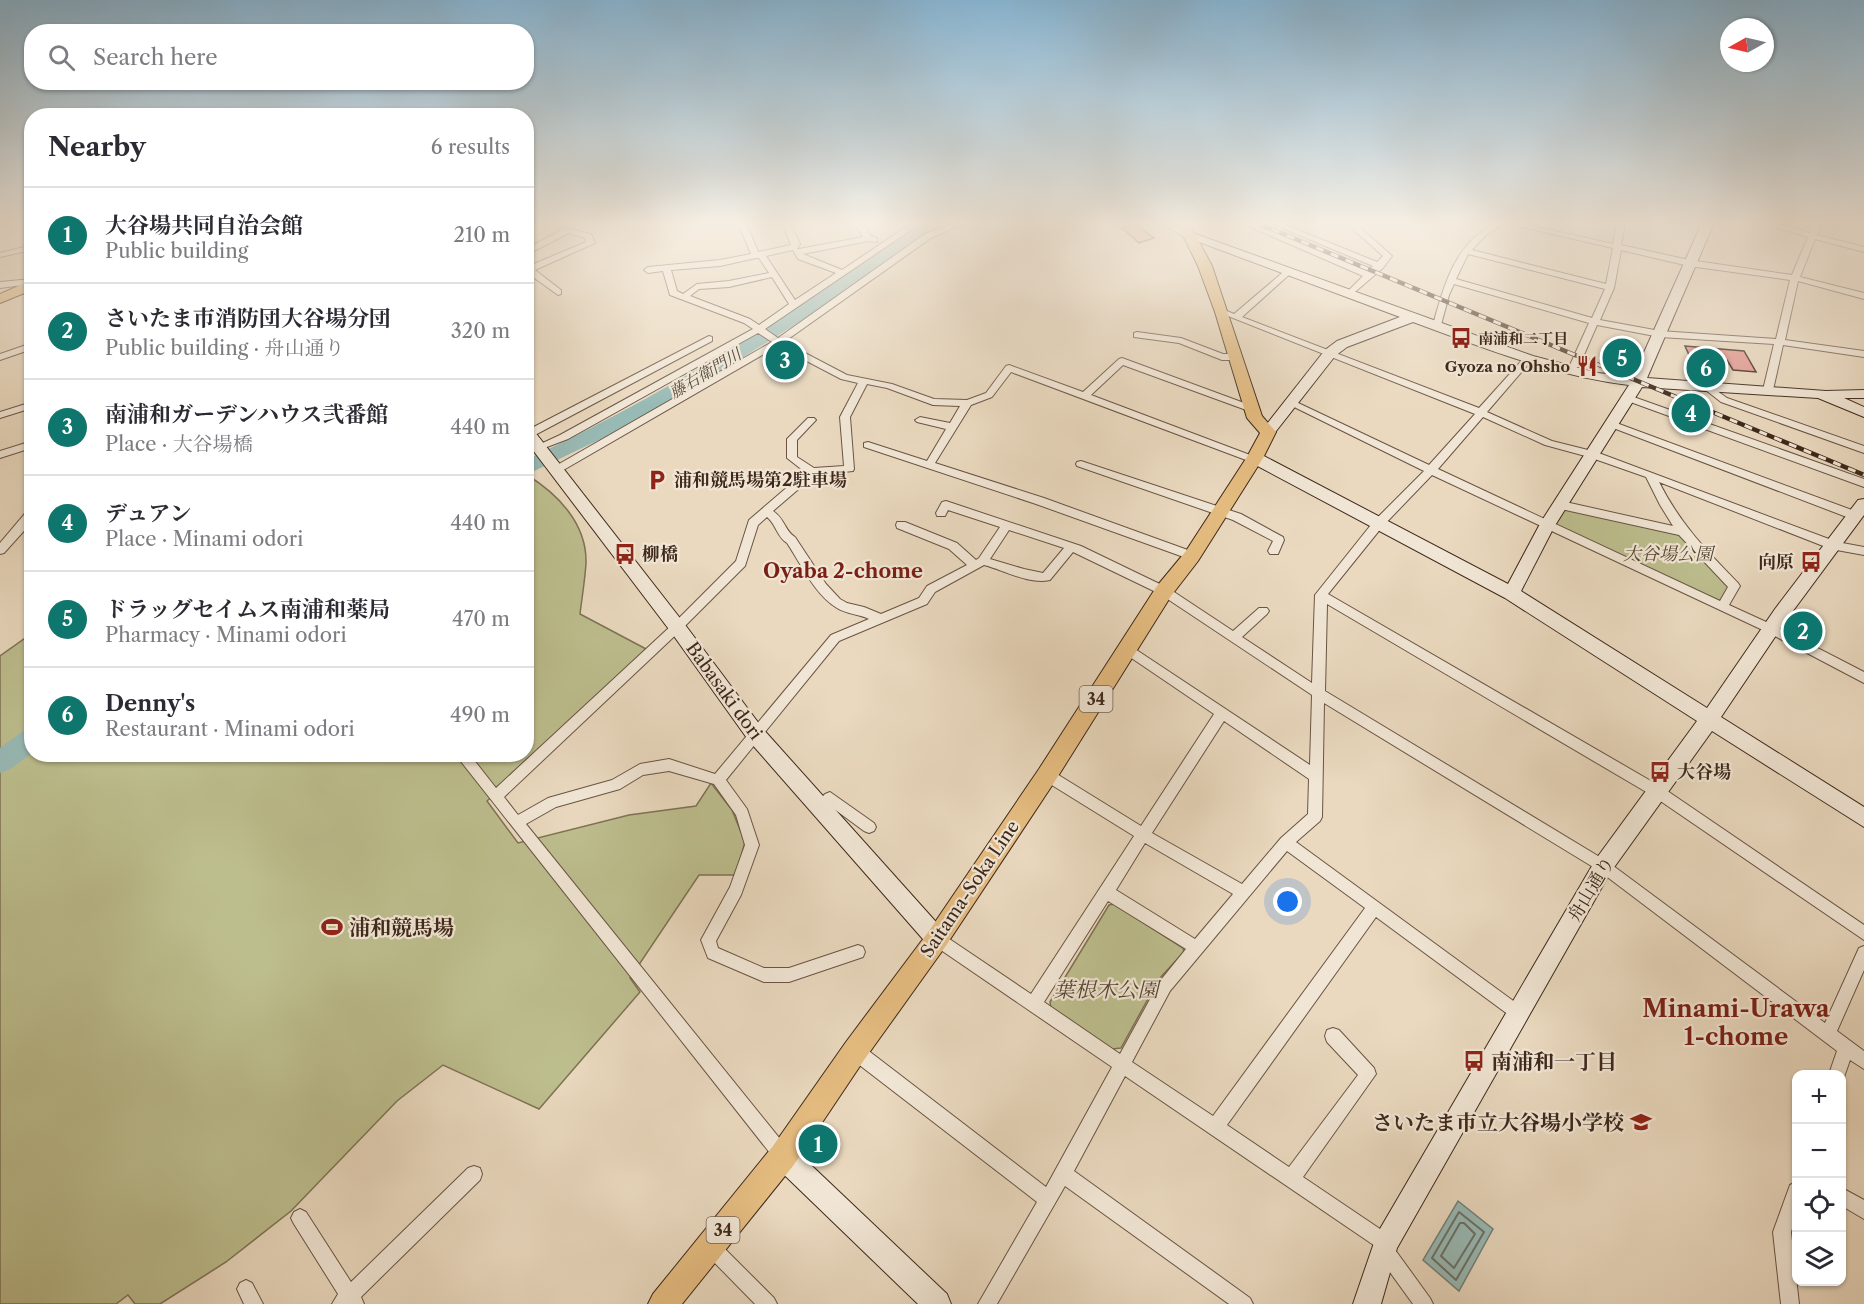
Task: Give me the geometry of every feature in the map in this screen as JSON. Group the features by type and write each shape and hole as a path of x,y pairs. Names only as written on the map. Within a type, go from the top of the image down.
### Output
{"main road":[{"path":"1212,284 1255,418 1268,432"},
{"path":"0,299 24,286"},
{"name":"34","path":"1254,459 1268,432"},
{"name":"Saitama-Soka Line","path":"663,1304 783,1156 855,1051 937,939 1128,651 1164,591 1192,556 1254,459"}],"street":[{"path":"549,284 558,292"},
{"path":"670,284 673,293 747,321 758,331 844,377 933,402 967,403 989,395 1009,368 1254,459 1511,593 1864,818"},
{"path":"684,297 697,287 730,284"},
{"path":"780,284 794,305"},
{"path":"541,449 758,331 826,284"},
{"path":"555,469 776,341 859,284"},
{"path":"1237,316 1273,284"},
{"path":"1322,284 1528,360 1569,370 1638,382 1864,394"},
{"path":"1349,294 1359,284"},
{"path":"1437,325 1450,284"},
{"path":"1464,284 1596,322 1660,334 1781,342 1864,354"},
{"path":"1595,284 1611,288"},
{"path":"1569,370 1574,366 1596,322 1612,284"},
{"path":"1511,593 1547,526 1638,382 1680,284"},
{"path":"1768,390 1794,284"},
{"path":"1817,284 1864,296"},
{"path":"1222,312 1482,413 1549,442 1592,454 1650,475 1835,546 1864,551"},
{"path":"1268,432 1330,353 1342,344 1413,317"},
{"path":"1137,334 1181,341 1222,357 1236,357"},
{"path":"534,429 709,339"},
{"path":"0,357 24,349"},
{"path":"1085,396 1122,360 1252,409"},
{"path":"987,1304 1063,1174 1165,986 1286,842 1316,817 1320,595 1378,524 1432,469 1528,360"},
{"path":"534,761 677,627 741,563 753,522 812,472 849,469 845,417 864,381"},
{"path":"1706,386 1724,400 1864,450"},
{"path":"1820,393 1864,412"},
{"path":"1628,398 1864,483"},
{"path":"929,465 967,403"},
{"path":"1291,403 1547,526 1771,629 1863,676"},
{"path":"0,414 24,407"},
{"path":"811,420 792,439 792,458 812,472"},
{"path":"920,420 953,427"},
{"path":"1611,424 1861,511"},
{"name":"Babasaki dori","path":"534,440 756,735 937,939"},
{"path":"868,445 1040,501 1192,556"},
{"path":"0,455 24,447"},
{"path":"1081,464 1238,517 1279,540 1274,551"},
{"path":"1650,475 1665,505 1683,532 1734,586 1722,607"},
{"path":"941,513 946,505 1071,547 1164,591 1318,693 1603,866 1864,1061"},
{"path":"1561,505 1683,532"},
{"name":"舟山通り","path":"1367,1304 1385,1247 1603,866 1658,792 1771,629 1861,511"},
{"path":"765,512 777,519 786,537 791,540 822,587 836,602 844,607 860,610 881,619"},
{"path":"0,550 24,524"},
{"path":"901,525 953,546 979,563 1006,566 1036,578 1046,577 1071,547"},
{"path":"718,780 835,638 923,601 931,589 979,563 1007,525"},
{"path":"1320,595 1658,792 1864,933"},
{"path":"1234,637 1263,611"},
{"path":"1128,651 1316,776"},
{"path":"1033,1005 1221,714"},
{"path":"467,762 783,1156 937,1304"},
{"path":"495,797 532,762"},
{"path":"516,823 553,802 615,785 640,770 669,765 718,780 742,813 753,844 736,890 708,940 713,953 764,975 789,975 858,952"},
{"path":"1047,775 1244,893"},
{"path":"820,807 830,798 869,827"},
{"path":"1286,842 1518,1013"},
{"path":"1107,892 1197,948"},
{"path":"1215,1128 1374,907"},
{"path":"937,939 1291,1179 1385,1247 1424,1304"},
{"path":"1828,1034 1864,953"},
{"path":"1291,1179 1368,1074 1333,1036"},
{"path":"1838,1070 1846,1048"},
{"path":"855,1051 1047,1199"},
{"path":"300,1218 349,1301 474,1174"},
{"path":"1063,1174 1244,1304"},
{"path":"1846,1199 1864,1210"},
{"path":"1790,1304 1782,1232 1792,1205"},
{"path":"710,1246 768,1304"}],"green space":[{"name":"浦和競馬場","path":"534,480 560,501 582,535 586,563 580,614 648,650 534,757"},
{"name":"大谷場公園","path":"1561,505 1683,532 1734,586 1722,607 1547,526"},
{"name":"浦和競馬場","path":"24,639 24,762 529,762 487,801 518,843 629,815 696,806 711,783 732,810 745,842 736,875 699,875 630,978 640,992 539,1109 443,1065 397,1101 291,1211 226,1262 160,1304 135,1304 128,1295 116,1304 0,1304 0,656"},
{"name":"葉根木公園","path":"1114,904 1183,948 1184,952 1159,979 1121,1048 1112,1049 1051,1008 1050,1002 1109,905"}],"water":[{"path":"1458,1201 1493,1229 1459,1291 1423,1260"}],"building":[{"path":"1685,346 1744,351 1756,372 1733,370 1727,360 1690,357"},
{"path":"778,349 803,362 788,371 764,357"}],"waterway":[{"name":"藤右衛門川","path":"534,464 634,414 704,374 843,284"},
{"name":"藤右衛門川","path":"0,762 24,745"}],"railway":[{"path":"1404,284 1864,475"}],"place":[{"name":"南浦和二丁目","path":"1461,338"},
{"name":"ドラッグセイムス南浦和薬局","path":"1622,358"},
{"name":"南浦和ガーデンハウス弐番館","path":"785,360"},
{"name":"Gyoza no Ohsho","path":"1587,366"},
{"name":"Denny's","path":"1706,368"},
{"name":"デュアン","path":"1691,413"},
{"name":"浦和競馬場第2駐車場","path":"657,480"},
{"name":"柳橋","path":"625,554"},
{"name":"向原","path":"1811,562"},
{"name":"さいたま市消防団大谷場分団","path":"1803,631"},
{"name":"大谷場","path":"1660,772"},
{"name":"浦和競馬場","path":"332,927"},
{"name":"南浦和一丁目","path":"1474,1061"},
{"name":"さいたま市立大谷場小学校","path":"1641,1122"},
{"name":"大谷場共同自治会館","path":"818,1144"}],"district":[{"name":"Oyaba 2-chome","path":"843,571"},
{"name":"Minami-Urawa 1-chome","path":"1736,1022"}]}
